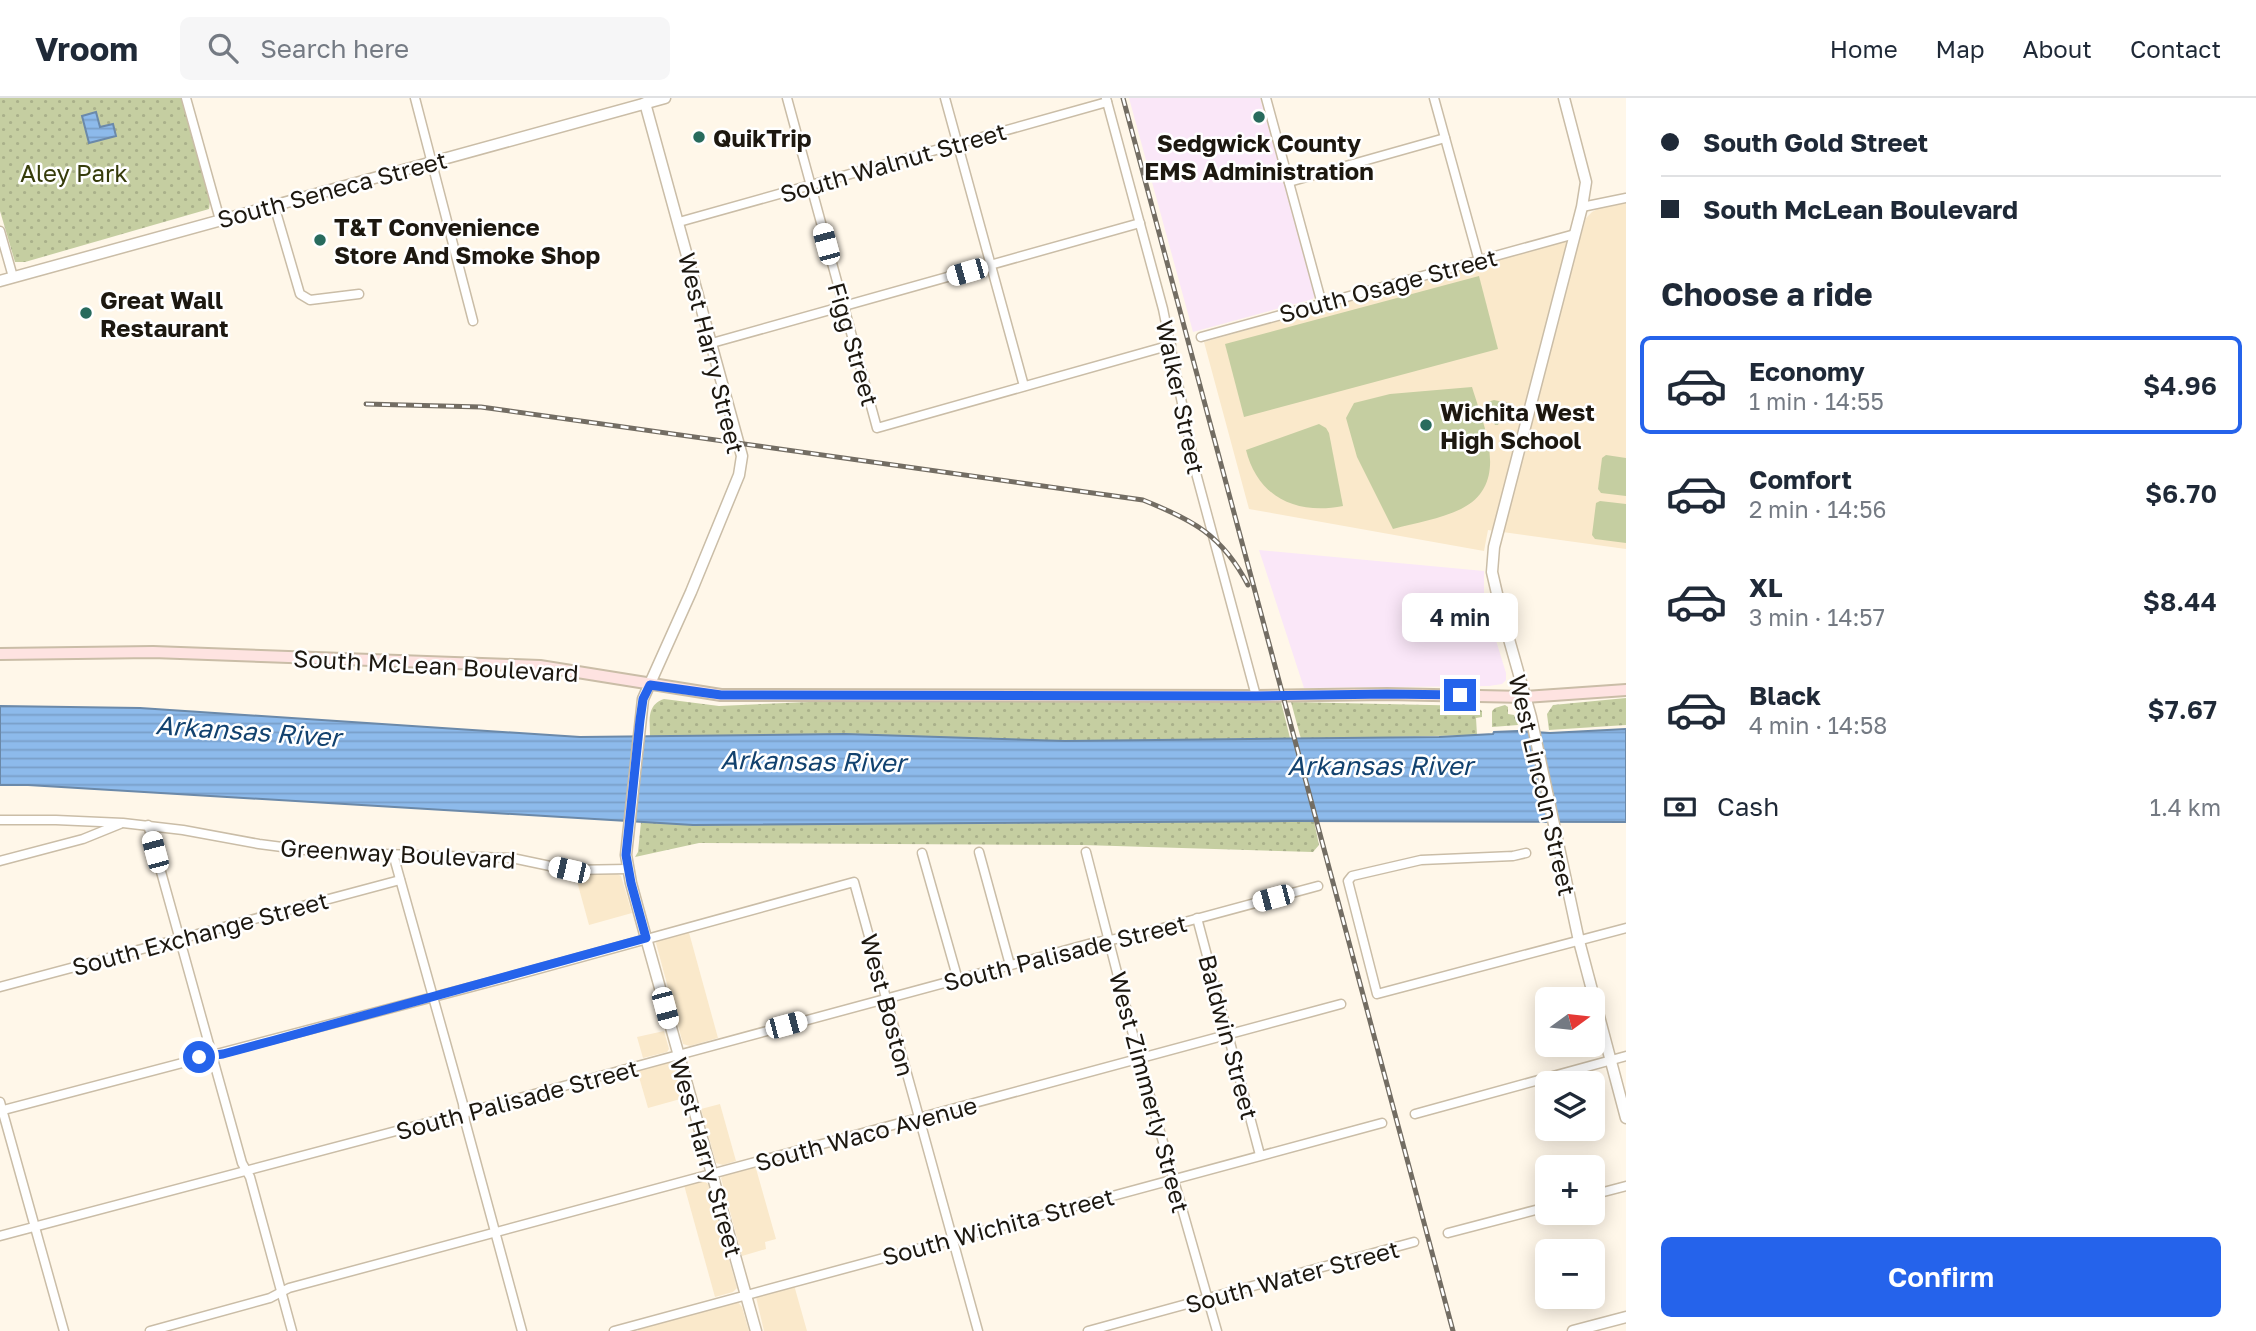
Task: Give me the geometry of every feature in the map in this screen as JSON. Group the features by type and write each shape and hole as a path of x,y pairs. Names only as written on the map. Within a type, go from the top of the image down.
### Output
{"main road":[{"name":"South McLean Boulevard","path":"0,654 153,652 540,666 721,695 1387,694 1525,697 1626,690"}],"street":[{"path":"186,98 220,220"},
{"path":"415,98 474,321"},
{"name":"South Seneca Street","path":"0,281 644,101 664,98"},
{"name":"Figg Street","path":"787,98 877,428 1024,386"},
{"path":"946,98 1024,386 1171,345"},
{"path":"1266,98 1322,304"},
{"path":"1434,98 1479,261"},
{"name":"West Lincoln Street","path":"1564,98 1586,182 1582,207 1492,556 1492,572 1531,717 1579,941 1626,1118"},
{"name":"South Walnut Street","path":"679,222 1106,100"},
{"name":"Walker Street","path":"1106,100 1171,345 1196,472 1256,696"},
{"name":"West Harry Street","path":"644,101 742,456 739,475 643,699 626,855 646,938 756,1331"},
{"path":"1289,182 1445,138"},
{"path":"1582,207 1626,198"},
{"path":"274,205 300,294 310,300 359,294"},
{"path":"712,343 1140,223"},
{"path":"0,231 13,277"},
{"name":"South Osage Street","path":"1201,337 1575,234"},
{"name":"Greenway Boulevard","path":"0,820 148,825 321,852 512,858 569,870 628,869"},
{"path":"0,861 83,839 123,823"},
{"path":"148,825 178,939 242,1163 250,1177 292,1331"},
{"path":"979,852 1010,965"},
{"name":"West Zimmerly Street","path":"1086,852 1139,1058 1217,1331"},
{"path":"922,853 958,979"},
{"path":"1526,853 1404,862 1352,876 1348,881 1377,994 1626,928"},
{"path":"393,855 522,1331"},
{"name":"South Exchange Street","path":"0,987 400,880"},
{"name":"West Boston","path":"646,938 854,882 978,1331"},
{"name":"South Palisade Street","path":"0,1236 1092,943 1197,919 1318,886"},
{"name":"Baldwin Street","path":"1197,919 1260,1155"},
{"path":"64,1331 1,1108 433,997 646,938"},
{"name":"South Waco Avenue","path":"150,1331 270,1298 289,1288 1341,1004"},
{"path":"1415,1114 1626,1056"},
{"name":"South Wichita Street","path":"614,1331 1382,1123"},
{"path":"1605,1192 1626,1186"},
{"path":"1448,1233 1535,1210"},
{"name":"South Water Street","path":"1088,1331 1414,1242"},
{"path":"1573,1331 1626,1317"}],"shaded area":[{"path":"1129,98 1260,98 1315,295 1313,299 1193,332"},
{"name":"Wichita West High School","path":"1626,203 1626,549 1488,530 1484,551 1249,509 1204,342 1581,236 1586,218 1592,212 1601,207"},
{"path":"1259,550 1484,571 1487,611 1506,680 1502,684 1489,686 1304,688"},
{"path":"575,874 621,876 632,913 589,925"},
{"path":"688,929 718,1038 690,1046 683,1044 656,943 657,940"},
{"path":"664,1031 669,1049 667,1052 643,1058 637,1037"},
{"path":"669,1062 675,1066 684,1098 648,1108 637,1070"},
{"path":"720,1104 736,1161 723,1165 716,1163 701,1109"},
{"path":"755,1165 776,1239 765,1242 766,1249 742,1256 721,1178 725,1174"},
{"path":"703,1180 708,1184 737,1288 733,1292 715,1297 684,1185"},
{"path":"794,1285 807,1331 764,1331 756,1297"},
{"path":"737,1301 742,1307 749,1331 638,1331 637,1328"}],"green space":[{"name":"Aley Park","path":"0,98 181,98 210,201 209,209 25,262 15,262 0,211"},
{"path":"1479,276 1498,349 1244,417 1225,344"},
{"path":"1472,387 1490,454 1486,485 1476,498 1461,509 1393,529 1357,457 1346,418 1354,403 1390,394"},
{"path":"1494,400 1508,403 1498,425 1495,425 1484,403"},
{"path":"1319,424 1329,433 1343,506 1310,508 1282,499 1260,480 1246,450"},
{"path":"1606,455 1626,458 1626,496 1601,493 1598,489 1602,458"},
{"path":"1600,501 1626,504 1626,543 1595,539 1592,535 1596,503"},
{"path":"1626,698 1626,725 1549,730 1547,714 1553,705"},
{"path":"664,699 719,706 856,700 1281,702 1290,738 1065,741 845,734 650,737 652,709"},
{"path":"1291,702 1475,706 1482,711 1482,717 1476,718 1477,735 1301,739"},
{"path":"1505,705 1508,707 1508,714 1514,715 1518,725 1492,727 1492,711"},
{"path":"1314,821 1319,845 1313,852 1083,845 699,843 635,857 638,852 641,822 693,825"}],"water":[{"path":"96,112 100,127 113,124 116,136 89,143 82,116"},
{"name":"Arkansas River","path":"0,706 140,708 580,737 845,734 1065,741 1439,737 1494,732 1550,733 1626,729 1626,822 693,825 0,785"}],"railway":[{"path":"1123,98 1453,1331"},
{"path":"366,404 481,407 1143,500 1191,522 1217,541 1248,585"}],"place":[{"name":"Sedgwick County EMS Administration","path":"1259,117"},
{"name":"QuikTrip","path":"699,137"},
{"name":"T&T Convenience Store And Smoke Shop","path":"320,240"},
{"name":"Great Wall Restaurant","path":"86,313"},
{"name":"Wichita West High School","path":"1426,425"}],"route":[{"path":"199,1057 223,1054 646,938 626,855 640,720 643,699 650,685 721,695 1460,695"}]}
